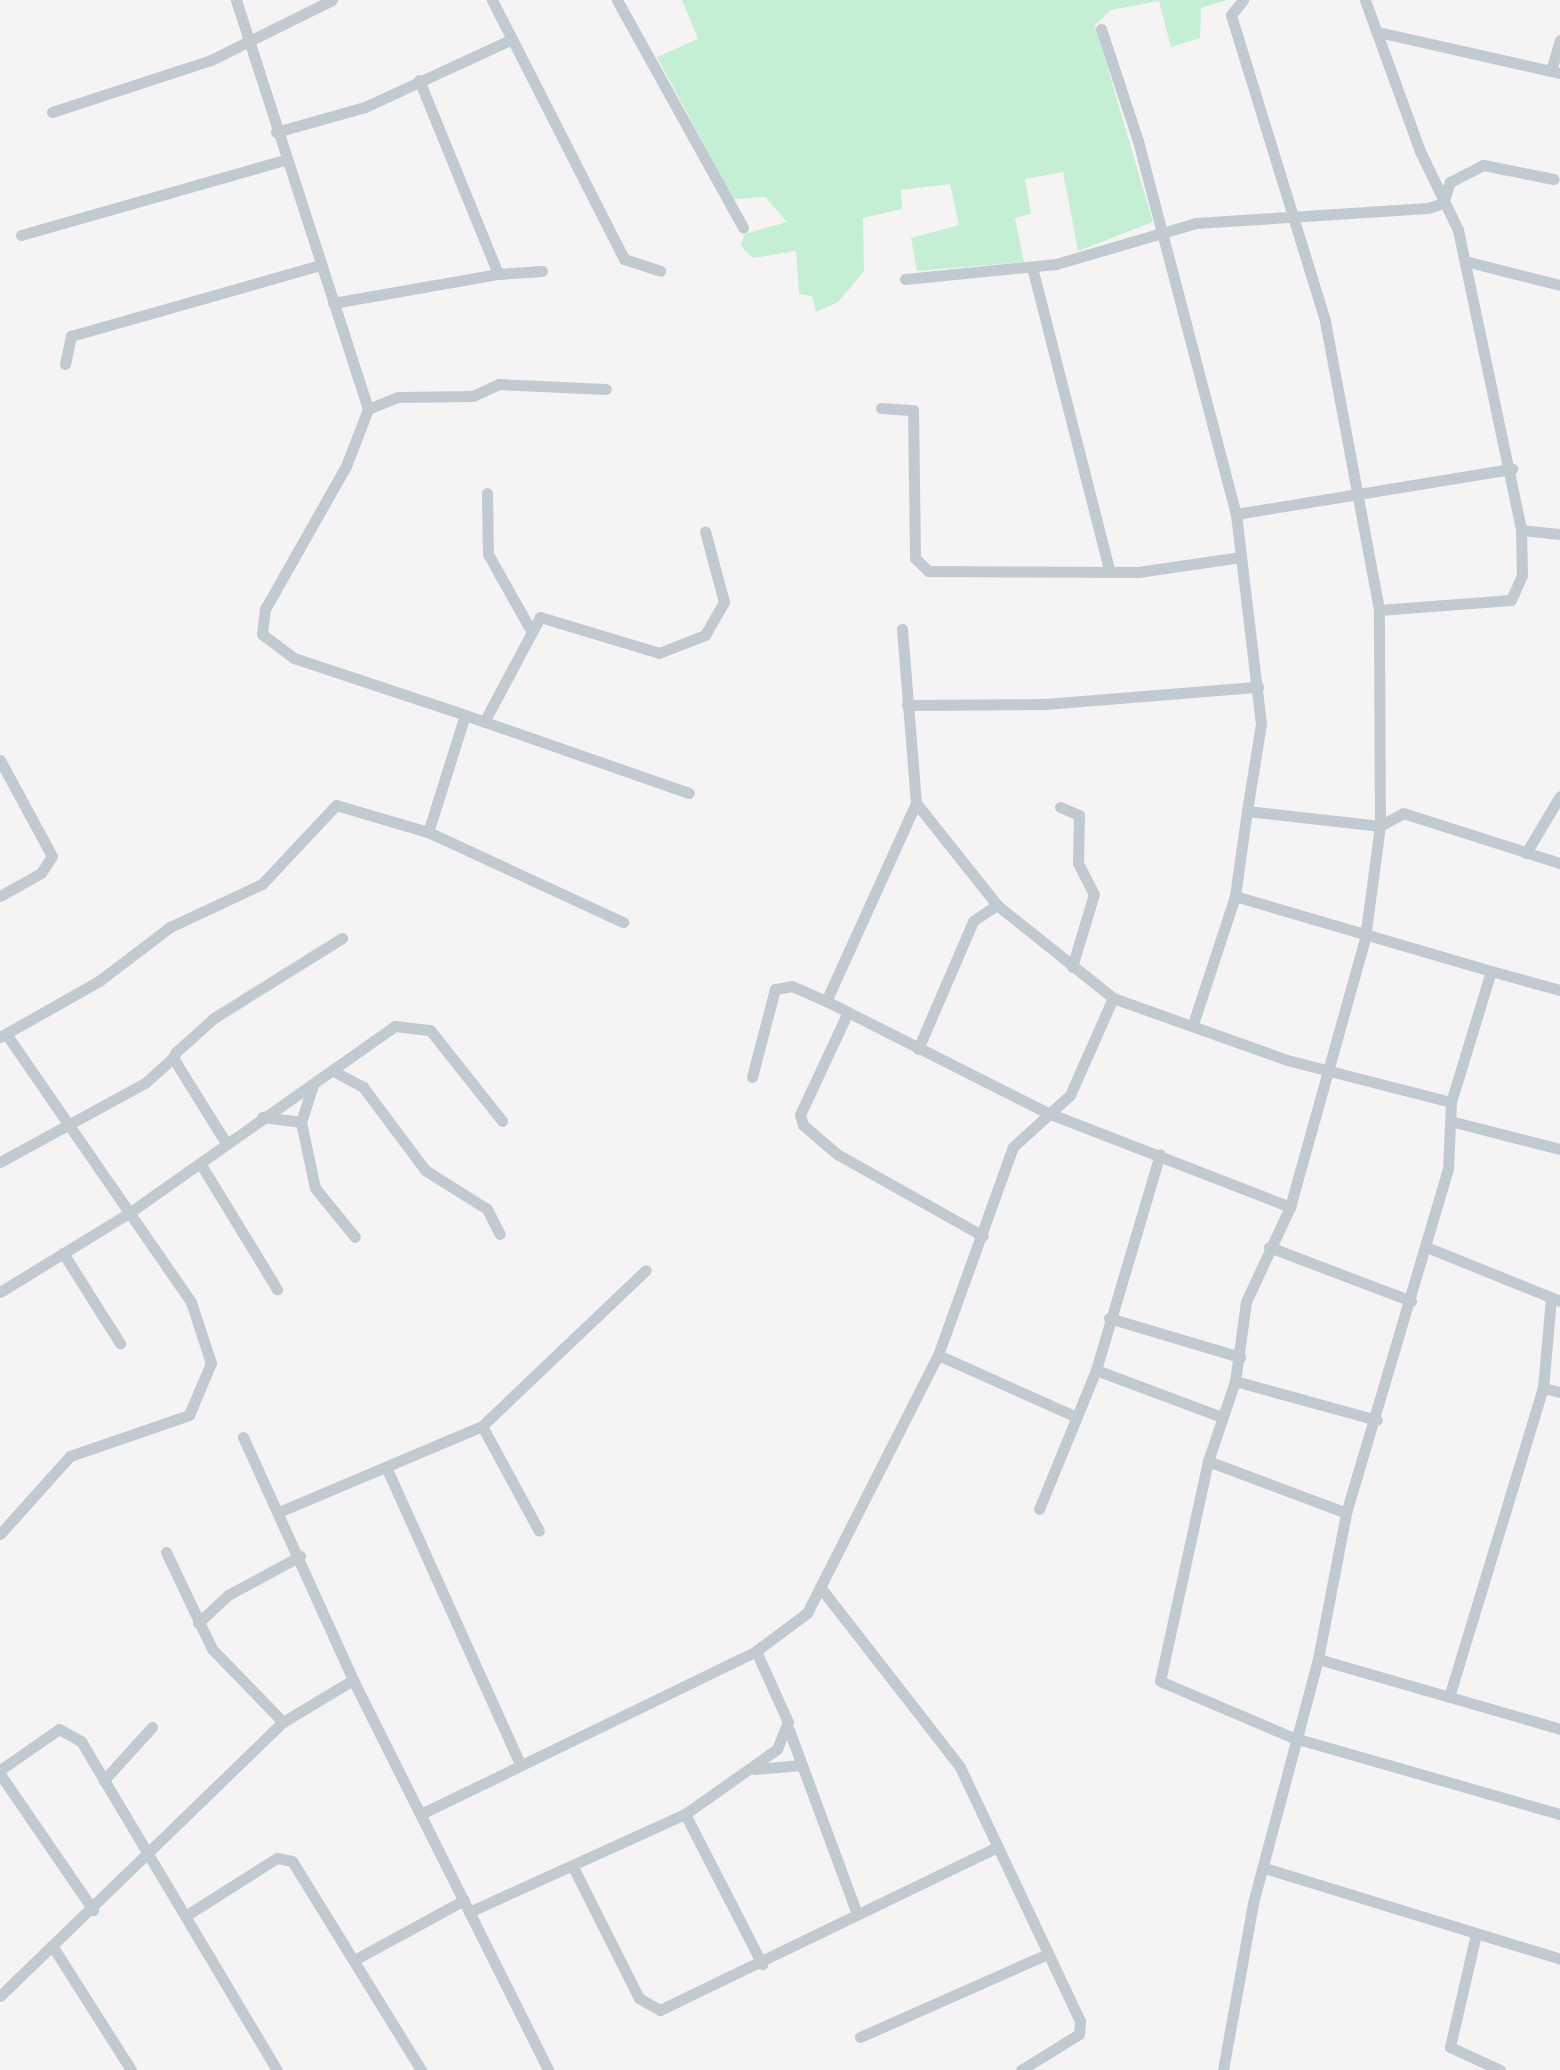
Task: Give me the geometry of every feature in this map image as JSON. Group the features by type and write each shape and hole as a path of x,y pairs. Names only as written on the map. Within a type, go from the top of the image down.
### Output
{"street":[{"path":"236,0 284,160 368,409 346,466 266,608 262,634 294,658 689,793"},
{"path":"52,112 211,60 248,37 332,0"},
{"path":"492,0 624,259 660,271"},
{"path":"617,0 743,227"},
{"path":"1243,0 1232,15 1294,215 1362,496 1380,610 1380,826 1364,938 1324,1069 1290,1207 1246,1302 1235,1382 1219,1416 1156,1671 1179,1693 1291,1736 1560,1814"},
{"path":"1364,0 1388,53 1465,260 1512,468 1521,530 1522,575 1510,600 1380,610"},
{"path":"1101,29 1162,231 1236,514 1258,687 1258,776 1247,811 1236,896 1193,1024"},
{"path":"1378,32 1556,72 1560,40"},
{"path":"276,132 364,107 512,39"},
{"path":"1388,53 1400,40"},
{"path":"419,80 498,274"},
{"path":"21,235 284,160"},
{"path":"1443,203 1450,182 1483,166 1554,179"},
{"path":"905,279 1032,268 1162,231 1443,203"},
{"path":"1465,260 1560,285"},
{"path":"65,364 70,336 320,265"},
{"path":"1032,268 1108,568"},
{"path":"333,303 542,270"},
{"path":"368,409 398,396 474,396 500,384 606,389"},
{"path":"881,408 913,410 920,567 984,574 1108,568 1138,572 1241,556"},
{"path":"1236,514 1512,468"},
{"path":"487,493 488,554 529,627"},
{"path":"1521,530 1560,534"},
{"path":"484,722 529,627 546,615 659,653 688,646 705,635 724,602 704,531"},
{"path":"826,1002 916,803 902,629"},
{"path":"907,705 1045,704 1258,687"},
{"path":"428,832 465,715"},
{"path":"0,760 52,856 41,873 0,896"},
{"path":"1526,853 1560,796"},
{"path":"916,803 997,904 1113,998 1324,1069 1451,1102"},
{"path":"0,1534 70,1456 175,1423 205,1392 206,1333 130,1213 3,1036 99,981 170,927 262,884 336,806 428,832 623,922"},
{"path":"1060,807 1079,814 1078,863 1093,890 1072,967"},
{"path":"1247,811 1380,826 1403,813 1560,863"},
{"path":"1236,896 1364,938 1560,990"},
{"path":"918,1049 973,922 997,904"},
{"path":"0,1162 66,1121 130,1092 214,1018 342,938"},
{"path":"1223,2070 1291,1736 1318,1659 1346,1513 1429,1248 1454,1122 1451,1102 1491,971"},
{"path":"752,1077 776,989 792,986 1048,1113 1290,1207"},
{"path":"423,1814 756,1651 796,1624 820,1587 938,1355 1019,1137 1079,1080 1113,998"},
{"path":"846,1014 800,1114 803,1125 837,1154 983,1236"},
{"path":"0,1292 130,1213 262,1117 336,1073 382,1032 412,1024 430,1030 502,1121"},
{"path":"173,1058 226,1143"},
{"path":"336,1073 363,1087 425,1170 474,1195 500,1234"},
{"path":"313,1084 301,1122 315,1188 355,1237"},
{"path":"262,1117 301,1122"},
{"path":"1454,1122 1560,1149"},
{"path":"1039,1509 1072,1415 1096,1370 1160,1154"},
{"path":"200,1162 277,1289"},
{"path":"1269,1247 1411,1301"},
{"path":"1429,1248 1556,1300 1543,1388 1449,1697"},
{"path":"63,1253 120,1343"},
{"path":"281,1511 482,1426 646,1270"},
{"path":"1109,1318 1240,1358"},
{"path":"938,1355 1072,1415"},
{"path":"1096,1370 1219,1416"},
{"path":"1235,1382 1377,1420"},
{"path":"1543,1388 1560,1392"},
{"path":"482,1426 539,1530"},
{"path":"242,1437 281,1511 353,1680 548,2070"},
{"path":"1208,1461 1346,1513"},
{"path":"386,1468 520,1764"},
{"path":"166,1552 212,1649 283,1722"},
{"path":"198,1623 228,1595 300,1556"},
{"path":"820,1587 942,1738 1082,2028 1021,2070"},
{"path":"756,1651 857,1914"},
{"path":"1318,1659 1560,1729"},
{"path":"0,1996 283,1722 353,1680"},
{"path":"104,1780 152,1727"},
{"path":"93,1910 0,1772 60,1729 81,1741 190,1913 277,2070"},
{"path":"356,1958 467,1906 573,1866 685,1814 754,1769 789,1730"},
{"path":"754,1769 801,1765"},
{"path":"685,1814 762,1964"},
{"path":"573,1866 648,2005 678,2007 857,1914 997,1848"},
{"path":"190,1913 285,1858 356,1958 421,2070"},
{"path":"1265,1868 1560,1959"},
{"path":"1476,1934 1450,2047 1500,2070"},
{"path":"53,1947 132,2070"},
{"path":"860,2037 1047,1954"}],"green space":[{"path":"682,0 1227,0 1201,8 1200,38 1171,47 1159,1 1111,10 1095,25 1153,222 1078,251 1063,172 1025,179 1031,214 1015,218 1024,262 917,271 911,238 959,225 950,184 901,190 902,209 863,218 864,271 838,302 816,312 812,296 799,294 796,251 753,258 741,246 744,234 787,222 765,197 733,199 657,57 698,39"}]}
